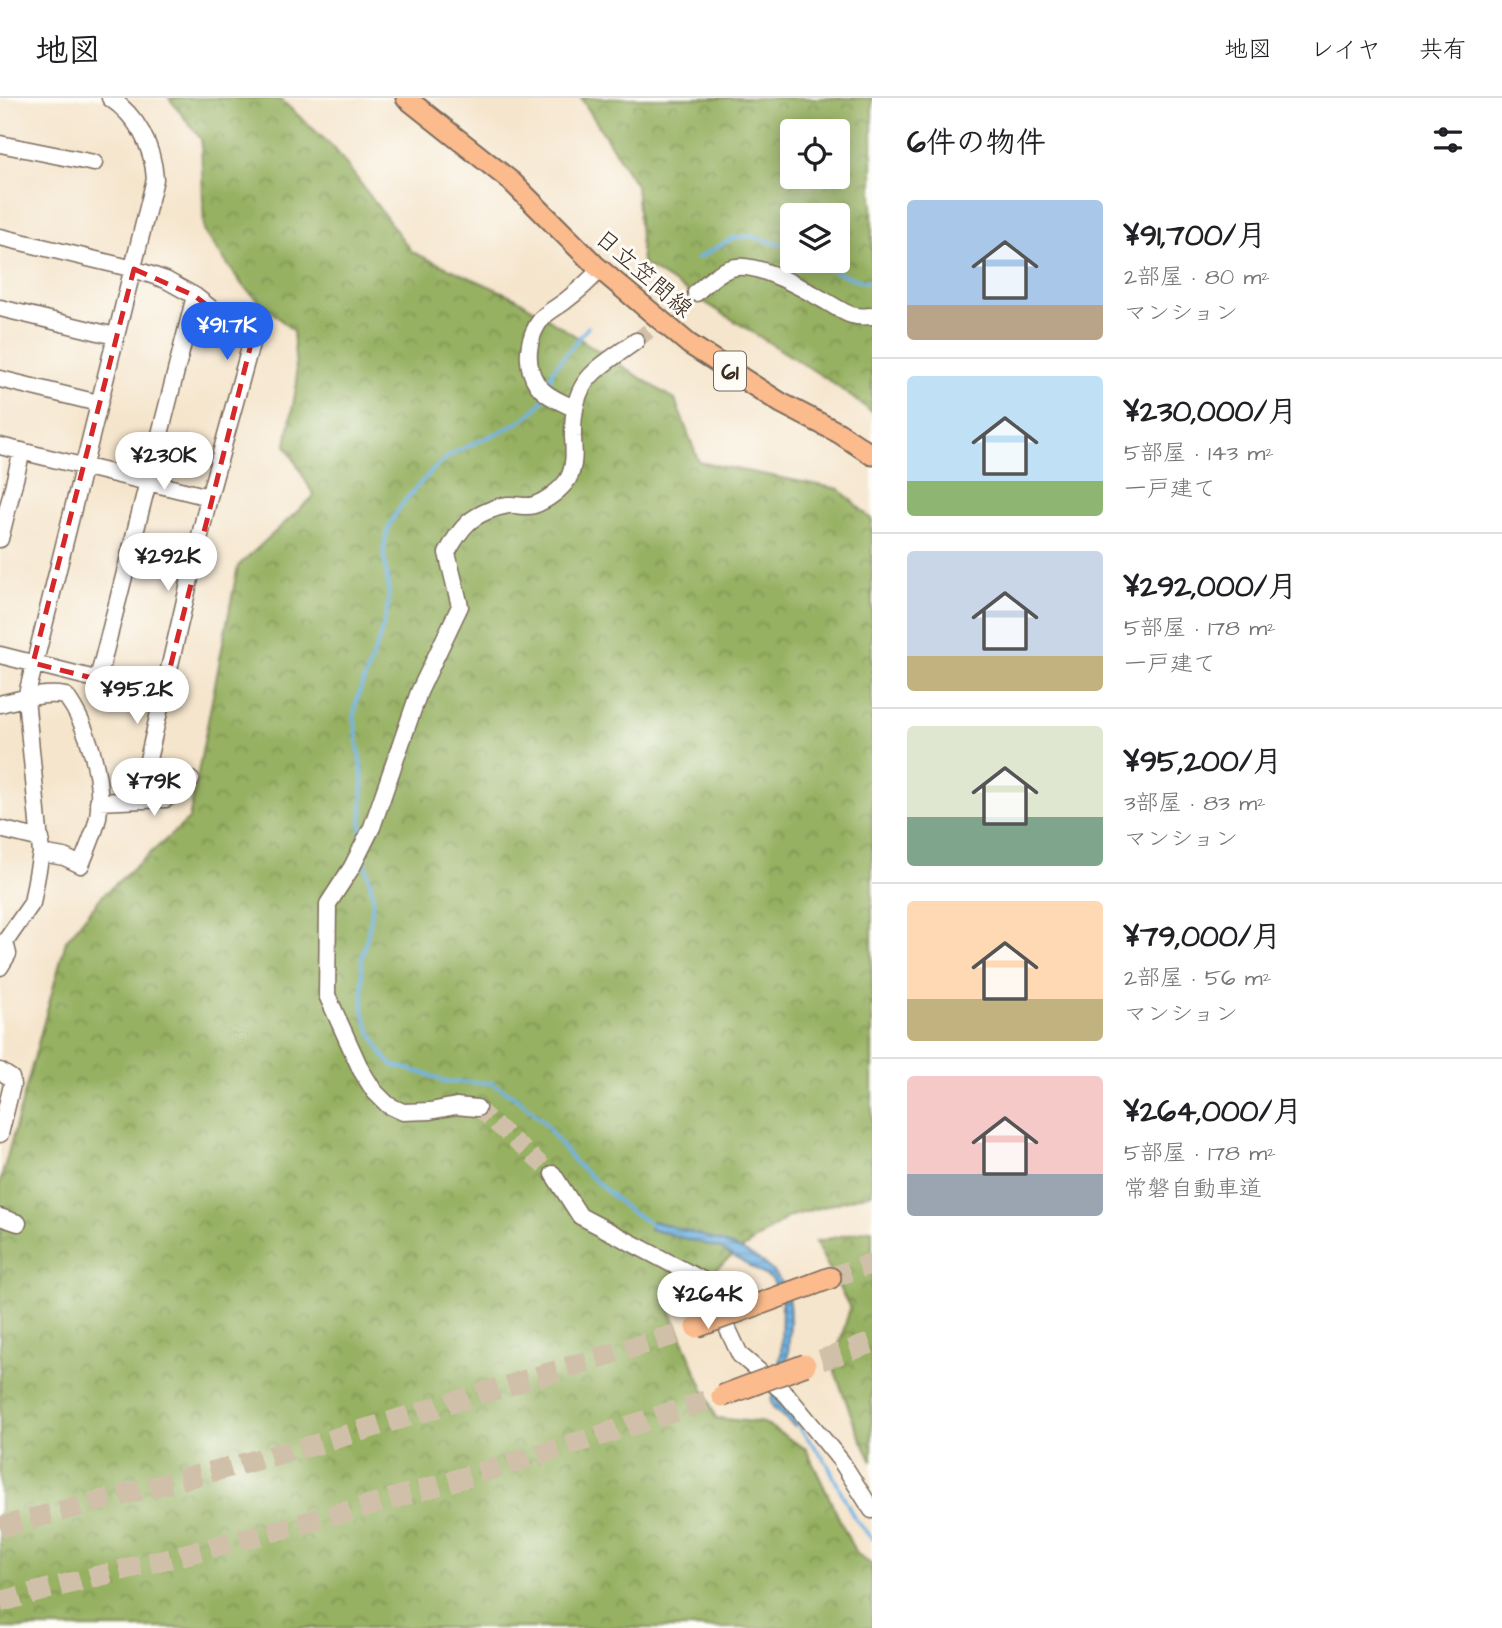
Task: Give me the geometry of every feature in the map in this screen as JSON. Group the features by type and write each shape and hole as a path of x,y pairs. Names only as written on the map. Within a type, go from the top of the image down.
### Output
{"highway":[{"path":"689,1329 822,1281"},
{"path":"715,1398 813,1363"}],"main road":[{"name":"日立笠間線","path":"406,98 512,182 600,269 698,350 781,403 839,433 872,455"}],"street":[{"path":"0,967 8,954 3,941 32,903 41,846 26,698 155,179 148,146 134,120 121,105 110,98"},
{"path":"0,144 93,163"},
{"path":"0,237 134,269 166,280 195,296 252,340 209,498 147,764"},
{"path":"696,293 718,274 736,267 749,268 812,294 855,318 872,316"},
{"path":"573,408 552,397 538,385 529,365 529,348 533,331 544,316 587,283 600,269"},
{"path":"98,679 195,296"},
{"path":"0,308 115,336"},
{"path":"477,1108 456,1106 430,1111 403,1111 388,1105 374,1091 361,1070 327,995 328,904 352,867 372,827 419,692 460,606 447,553 457,534 469,521 488,511 507,505 533,506 555,493 568,478 574,458 573,408 582,387 596,370 636,341"},
{"path":"0,379 99,403"},
{"path":"0,446 209,498"},
{"path":"0,539 22,451"},
{"path":"0,655 163,696"},
{"path":"0,704 26,698 66,696 83,727 97,770 98,802 98,816 81,864 0,829"},
{"path":"98,802 166,799 191,780"},
{"path":"0,1071 11,1078 12,1085 0,1135"},
{"path":"553,1174 580,1216 731,1295 726,1325 740,1355 787,1395 841,1461 872,1510"},
{"path":"0,1217 18,1223"}],"highlighted area":[{"path":"134,269 195,296 252,340 163,696 33,663"}],"green space":[{"path":"169,98 279,98 334,148 412,252 516,298 675,400 699,462 839,489 872,520 872,1193 788,1217 727,1260 669,1308 716,1418 764,1423 806,1449 855,1552 872,1565 872,1628 0,1628 0,1183 66,941 102,896 189,819 238,566 314,496 286,445 297,383 293,331 243,286 204,231 201,139"},
{"path":"581,98 872,98 872,412 827,379 642,263 636,185"},
{"path":"872,1229 872,1462 833,1366 850,1308 815,1242"}],"water":[{"path":"652,1221 732,1246 768,1267 781,1281 788,1298 790,1318 787,1359 779,1401 780,1405 799,1420 794,1426 774,1409 771,1402 781,1354 782,1302 773,1280 719,1248 650,1229"}],"waterway":[{"path":"698,258 733,238 750,236 780,244"},
{"path":"838,273 872,283"},
{"path":"548,389 552,371 588,327"},
{"path":"361,832 363,783 354,715 388,605 384,552 385,540 394,516 419,484 448,457 521,421 544,399"},
{"path":"364,857 373,895 371,920 362,958 363,1010 370,1031 385,1058 392,1065 447,1082 492,1083 520,1100 542,1120 574,1162 628,1210 656,1227"},
{"path":"795,1422 827,1463 853,1516 872,1539"}],"tunnel":[{"path":"636,341 696,293"},
{"path":"477,1108 553,1174"},
{"path":"830,1278 872,1263"},
{"path":"0,1527 314,1445 683,1332"},
{"path":"821,1360 872,1343"},
{"path":"0,1602 378,1503 709,1400"}]}
